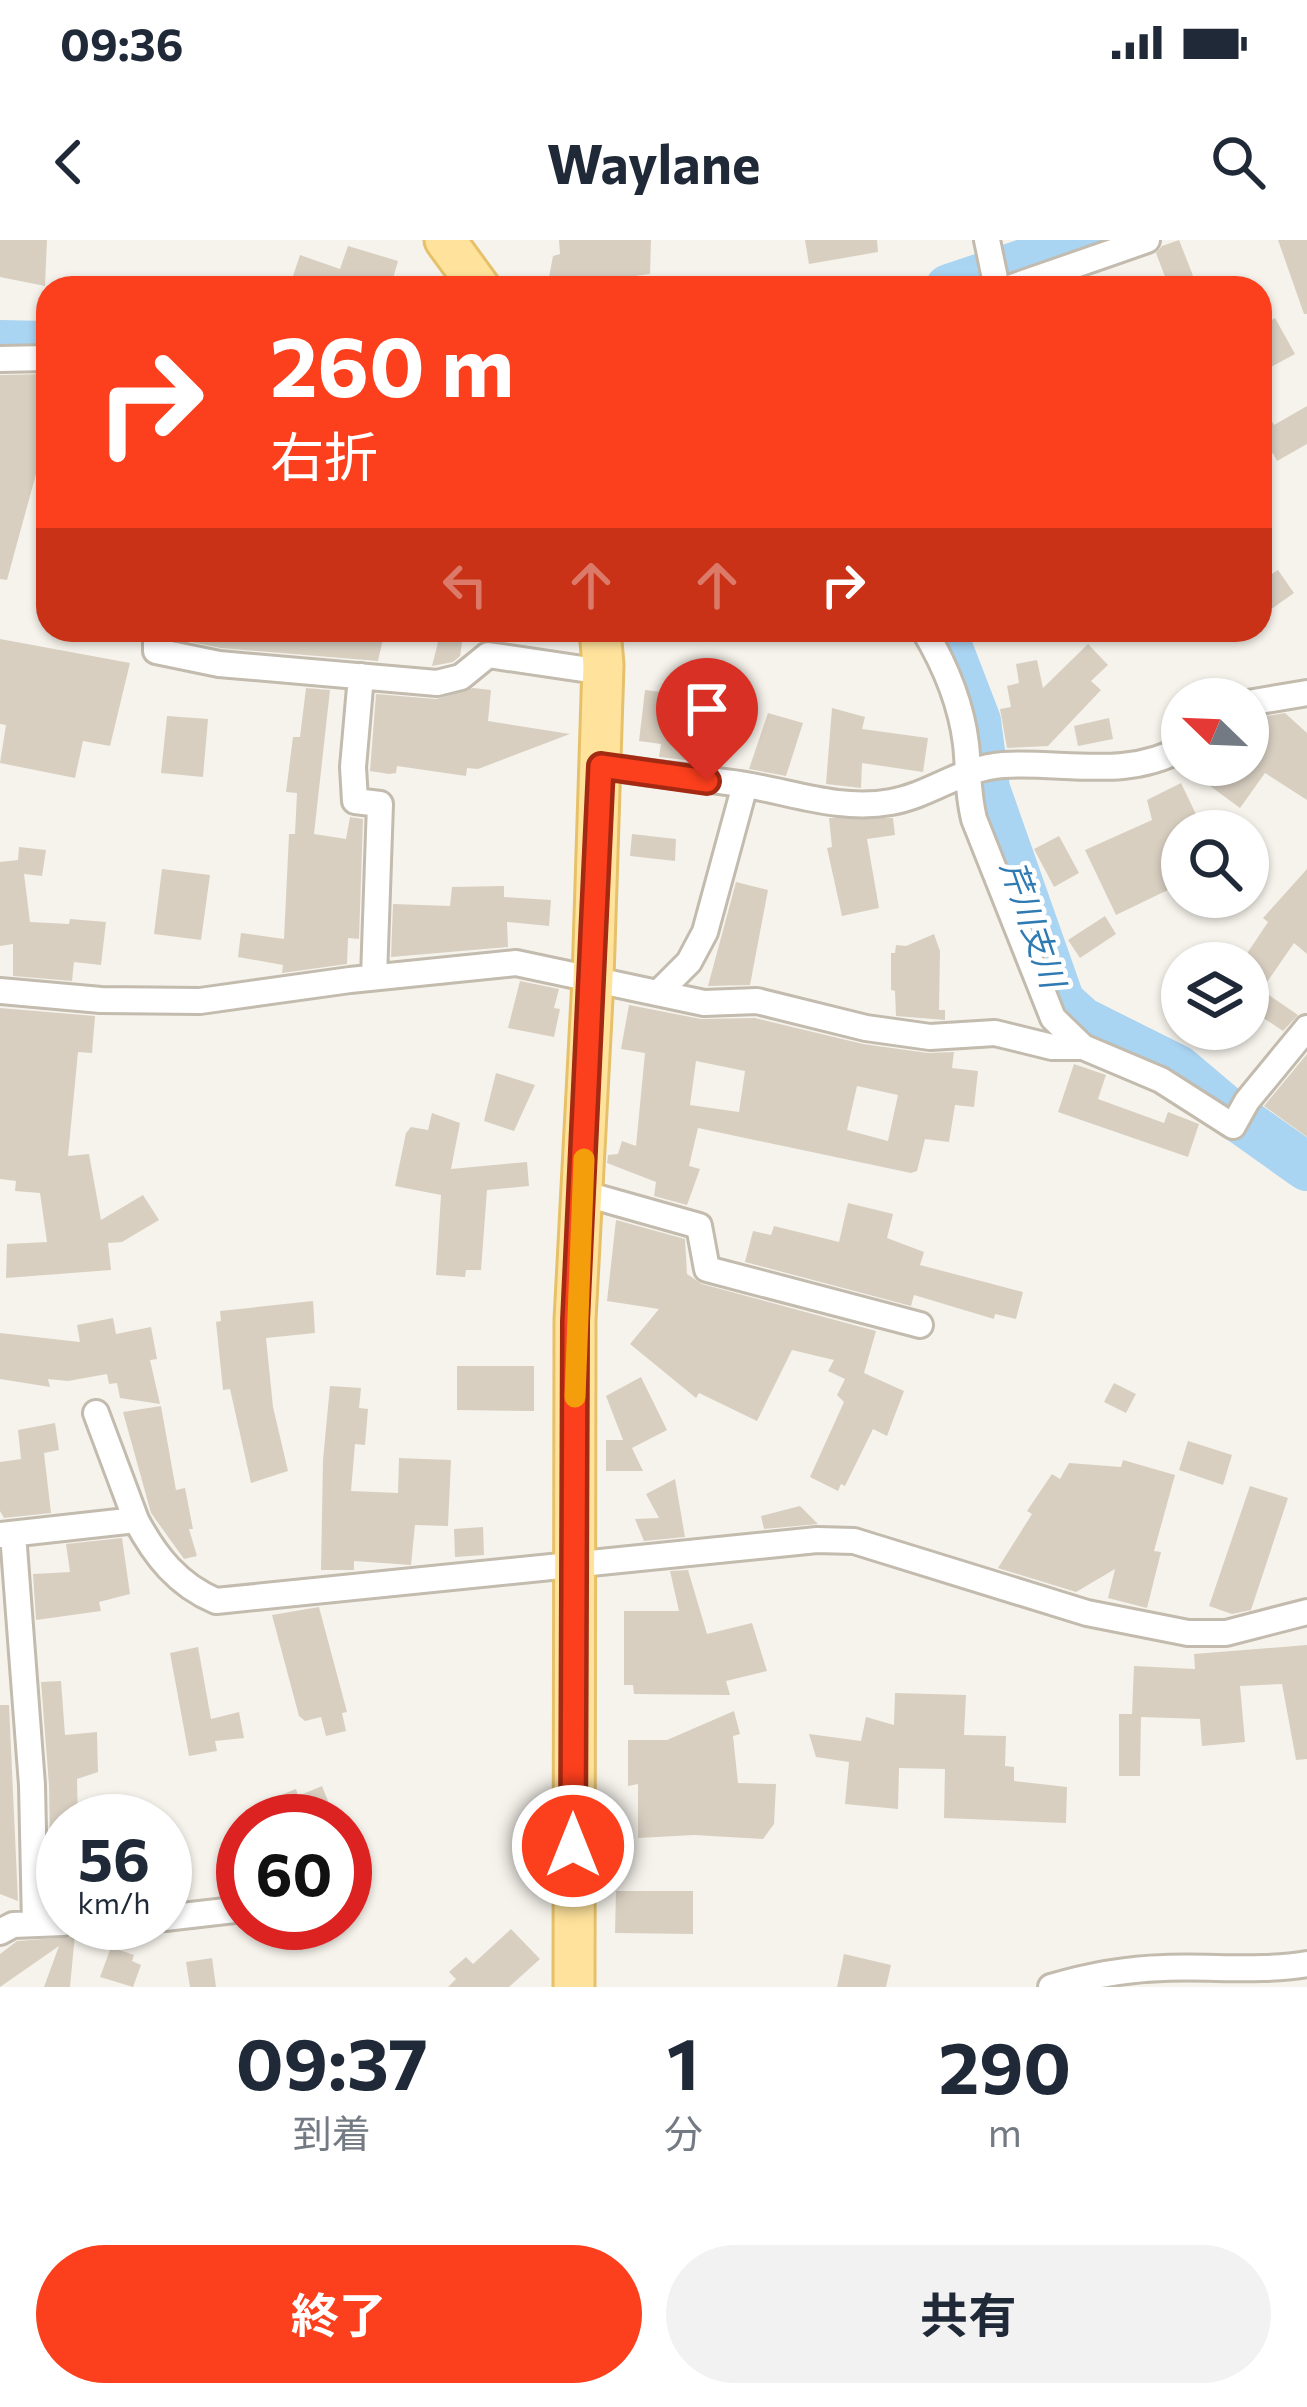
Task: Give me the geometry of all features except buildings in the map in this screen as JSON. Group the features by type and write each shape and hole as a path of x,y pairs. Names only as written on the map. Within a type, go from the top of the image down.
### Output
{"main road":[{"path":"445,240 471,276"},
{"path":"574,1987 575,1321 593,979 601,642"}],"street":[{"path":"987,240 997,276"},
{"path":"1020,276 1147,240"},
{"path":"0,359 36,358"},
{"path":"156,642 156,651 219,664 437,682 461,676 488,656 603,672"},
{"path":"930,642 958,702 974,819 1053,1018 1083,1047 1161,1080 1233,1126 1247,1101 1307,1028"},
{"path":"361,676 353,767 355,801 380,804 374,977"},
{"path":"1269,699 1307,693"},
{"path":"601,766 851,805 919,794 970,770 1006,765 1125,766 1161,759"},
{"path":"658,993 689,962 705,932 745,785"},
{"path":"0,991 101,1000 200,1001 516,963 704,1004 757,1001 866,1028 930,1036 995,1033 1052,1047 1083,1047"},
{"path":"582,1193 699,1226 707,1269 920,1324"},
{"path":"96,1413 153,1554 194,1592 216,1601 817,1540 854,1541 1087,1613 1188,1633 1226,1633 1307,1612"},
{"path":"0,1932 13,1925 35,1924 32,1785 7,1534 136,1520"},
{"path":"1052,1987 1088,1976 1159,1968 1307,1964"}],"waterway":[{"path":"985,276 1093,240"},
{"path":"0,344 36,345"},
{"name":"芹川支川","path":"947,642 977,721 986,789 1061,1002 1082,1021 1178,1069 1307,1167"}],"slow traffic":[{"path":"575,1397 584,1159"}],"route":[{"path":"573,1846 575,1321 601,766 707,781"}]}
